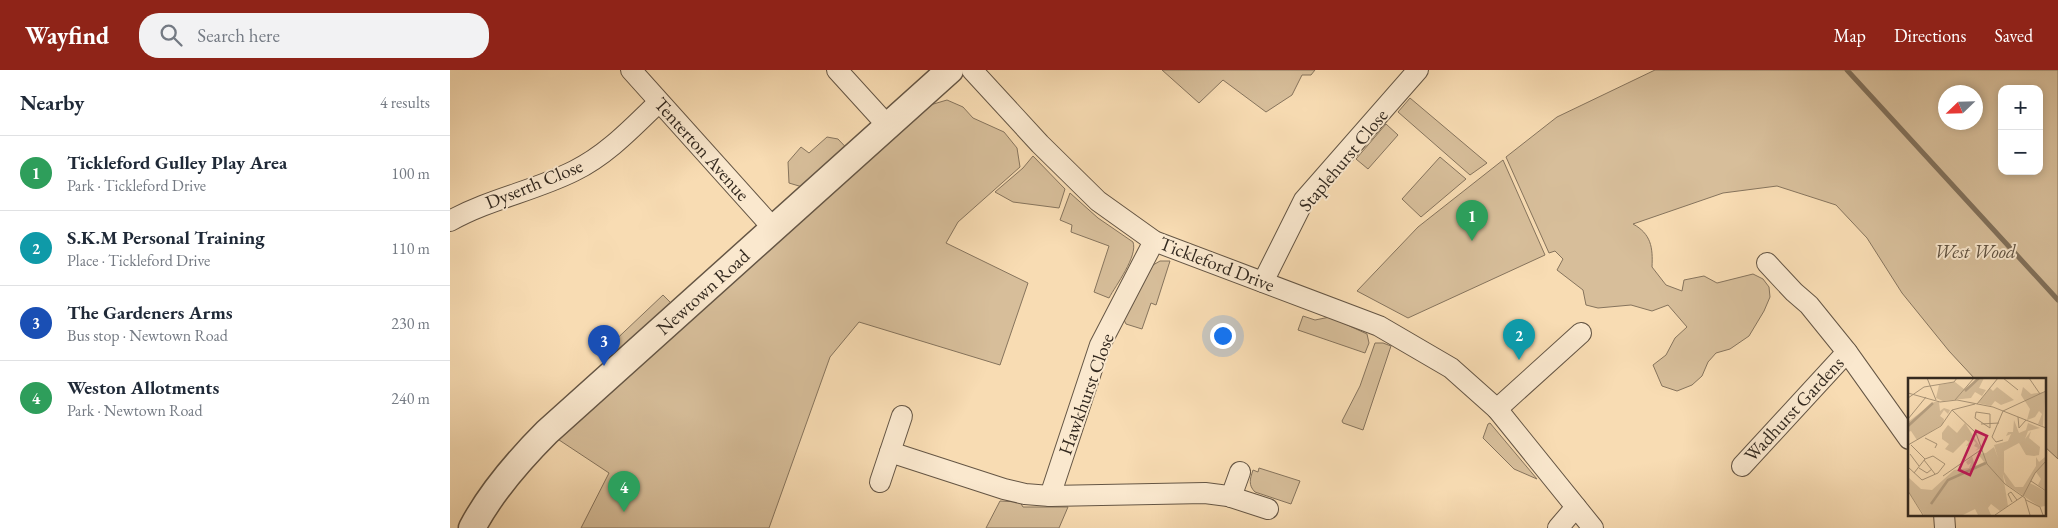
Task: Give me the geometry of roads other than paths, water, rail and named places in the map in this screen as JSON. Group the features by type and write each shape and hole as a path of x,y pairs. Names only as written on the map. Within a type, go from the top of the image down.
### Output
{"street":[{"name":"Tenterton Avenue","path":"631,70 773,228"},
{"path":"837,70 887,125"},
{"name":"Newtown Road","path":"472,528 495,491 542,438 950,70"},
{"name":"Tickleford Drive","path":"972,70 1040,144 1098,201 1154,241 1379,326 1451,368 1497,409 1593,528"},
{"name":"Staplehurst Close","path":"1263,282 1304,200 1418,70"},
{"name":"Dyserth Close","path":"450,221 476,207 562,177 592,161 619,140 659,102"},
{"name":"Hawkhurst Close","path":"1050,496 1100,345 1154,241"},
{"name":"Wadhurst Gardens","path":"1767,263 1809,305 1847,352 1908,439"},
{"path":"1497,409 1581,334"},
{"name":"Wadhurst Gardens","path":"1742,466 1847,352"},
{"path":"880,482 902,416"},
{"path":"890,452 1025,494 1050,496 1205,493 1231,497 1268,509"},
{"path":"1231,497 1240,472"},
{"path":"1558,528 1576,507"}],"waterway":[{"path":"1847,70 2058,300"}],"place":[{"name":"Tickleford Gulley Play Area","path":"1472,241"},
{"name":"S.K.M Personal Training","path":"1519,360"},
{"name":"The Gardeners Arms","path":"604,366"},
{"name":"Weston Allotments","path":"624,512"}],"park label":[{"name":"West Wood","path":"1975,251"}]}
